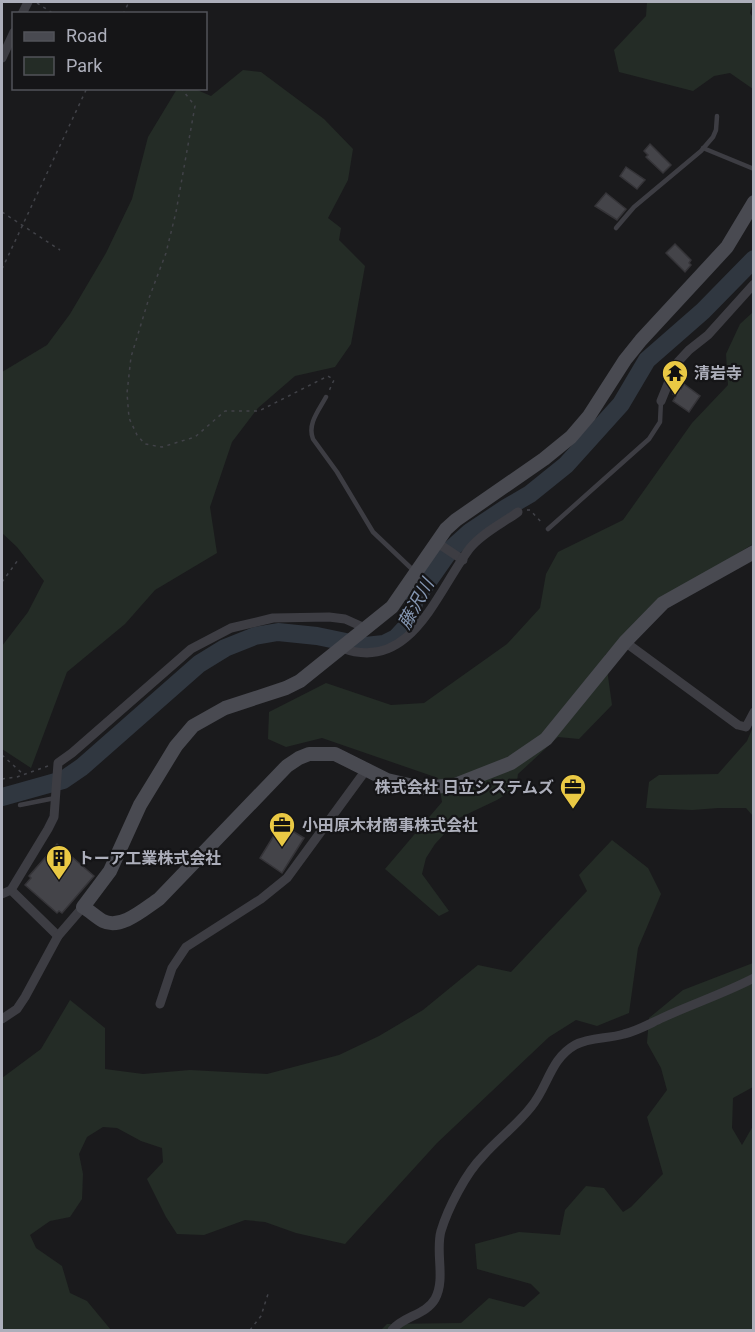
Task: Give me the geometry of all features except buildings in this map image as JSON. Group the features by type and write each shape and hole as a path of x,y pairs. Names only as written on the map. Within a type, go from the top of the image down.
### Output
{"street":[{"path":"2,58 12,36"},
{"path":"2,1019 17,1009 58,936 110,871 140,805 176,746 193,726 225,708 286,688 300,681 392,607 456,520 544,459 571,437 589,416 625,360 641,340 727,247 753,202"},
{"path":"661,401 676,364 708,335 753,284"},
{"path":"342,648 351,652 382,651 399,644 414,633 461,559 478,541 518,512"},
{"path":"439,544 461,559"},
{"path":"83,907 105,922 118,923 159,899 287,766 299,758 319,752 334,754 387,780 422,788 455,785 511,763 546,739 625,642 663,603 753,552"},
{"path":"58,936 6,892 54,817 58,763 191,649 231,628 273,618 328,616 368,625"},
{"path":"625,642 738,724 746,727 753,712"},
{"path":"160,1004 171,968 186,946 261,899 286,878 366,770"},
{"path":"392,1330 397,1324 427,1308 435,1300 438,1291 440,1233 466,1179 481,1157 530,1109 553,1067 564,1053 575,1045 589,1040 624,1035 723,994 753,978"}],"lane":[{"path":"616,228 634,207 703,148 717,130 717,116"},
{"path":"703,148 753,169"},
{"path":"326,397 312,423 313,439 337,472 373,532 417,573"},
{"path":"548,529 648,439 660,422 661,401"},
{"path":"20,805 56,798"}],"path":[{"path":"34,2 51,12"},
{"path":"2,269 86,90"},
{"path":"182,90 195,106 176,212 166,253 131,357 127,393 129,418 137,435 145,444 162,447 195,437 225,411 259,411 328,376 334,380 326,397"},
{"path":"2,212 60,250"},
{"path":"530,510 541,521"},
{"path":"2,582 18,560"},
{"path":"2,755 24,774"},
{"path":"2,779 58,763"},
{"path":"250,1330 261,1316 268,1294"}],"green space":[{"path":"647,2 753,2 750,13 754,19 753,89 730,73 714,76 693,91 619,72 614,50 646,16"},
{"path":"243,70 261,72 324,119 353,149 348,180 328,218 341,228 339,240 365,266 351,344 335,367 295,376 258,408 232,442 210,507 217,553 155,590 125,624 67,672 31,768 2,749 2,646 28,612 44,581 17,547 2,533 2,372 47,345 70,314 106,253 132,199 148,137 176,90 197,90 211,96"},
{"path":"753,312 753,544 651,607 605,655 612,705 579,739 558,737 518,774 516,788 459,818 435,844 426,858 422,874 449,911 439,916 385,869 442,802 438,778 322,738 286,747 268,739 269,712 326,683 391,705 424,703 507,644 540,608 546,574 558,552 623,520 692,423 728,385 726,354 740,324"},
{"path":"753,727 753,816 746,808 692,810 646,808 649,782 659,775 718,774 747,741"},
{"path":"612,840 648,868 661,894 638,948 629,1013 597,1026 576,1020 549,1037 437,1143 345,1244 296,1233 265,1222 245,1220 204,1235 177,1234 147,1179 163,1162 162,1148 141,1141 117,1128 103,1127 87,1137 79,1154 83,1174 82,1199 70,1217 50,1221 30,1235 36,1248 62,1266 70,1293 87,1301 111,1330 2,1330 2,1078 41,1049 70,1000 105,1028 105,1069 143,1074 190,1070 267,1074 339,1055 379,1036 423,1010 478,965 511,972 587,891 579,875"},
{"path":"753,963 753,1087 733,1098 732,1128 742,1145 753,1126 753,1330 381,1330 387,1324 461,1323 489,1298 524,1307 540,1293 531,1284 477,1269 475,1244 519,1232 560,1235 565,1210 586,1186 604,1188 623,1212 631,1207 663,1174 647,1117 667,1090 661,1068 647,1043 649,1018 683,990"}],"waterway":[{"name":"藤沢川","path":"2,797 63,780 82,767 199,664 225,648 255,636 278,632 317,636 365,646 384,644 396,638 408,625 415,600 450,550 470,532 530,494 566,465 621,404 647,360 703,311 754,259"}],"place":[{"name":"清岩寺","path":"675,396"},
{"name":"株式会社 日立システムズ","path":"573,810"},
{"name":"小田原木材商事株式会社","path":"282,848"},
{"name":"トーア工業株式会社","path":"59,881"}]}
